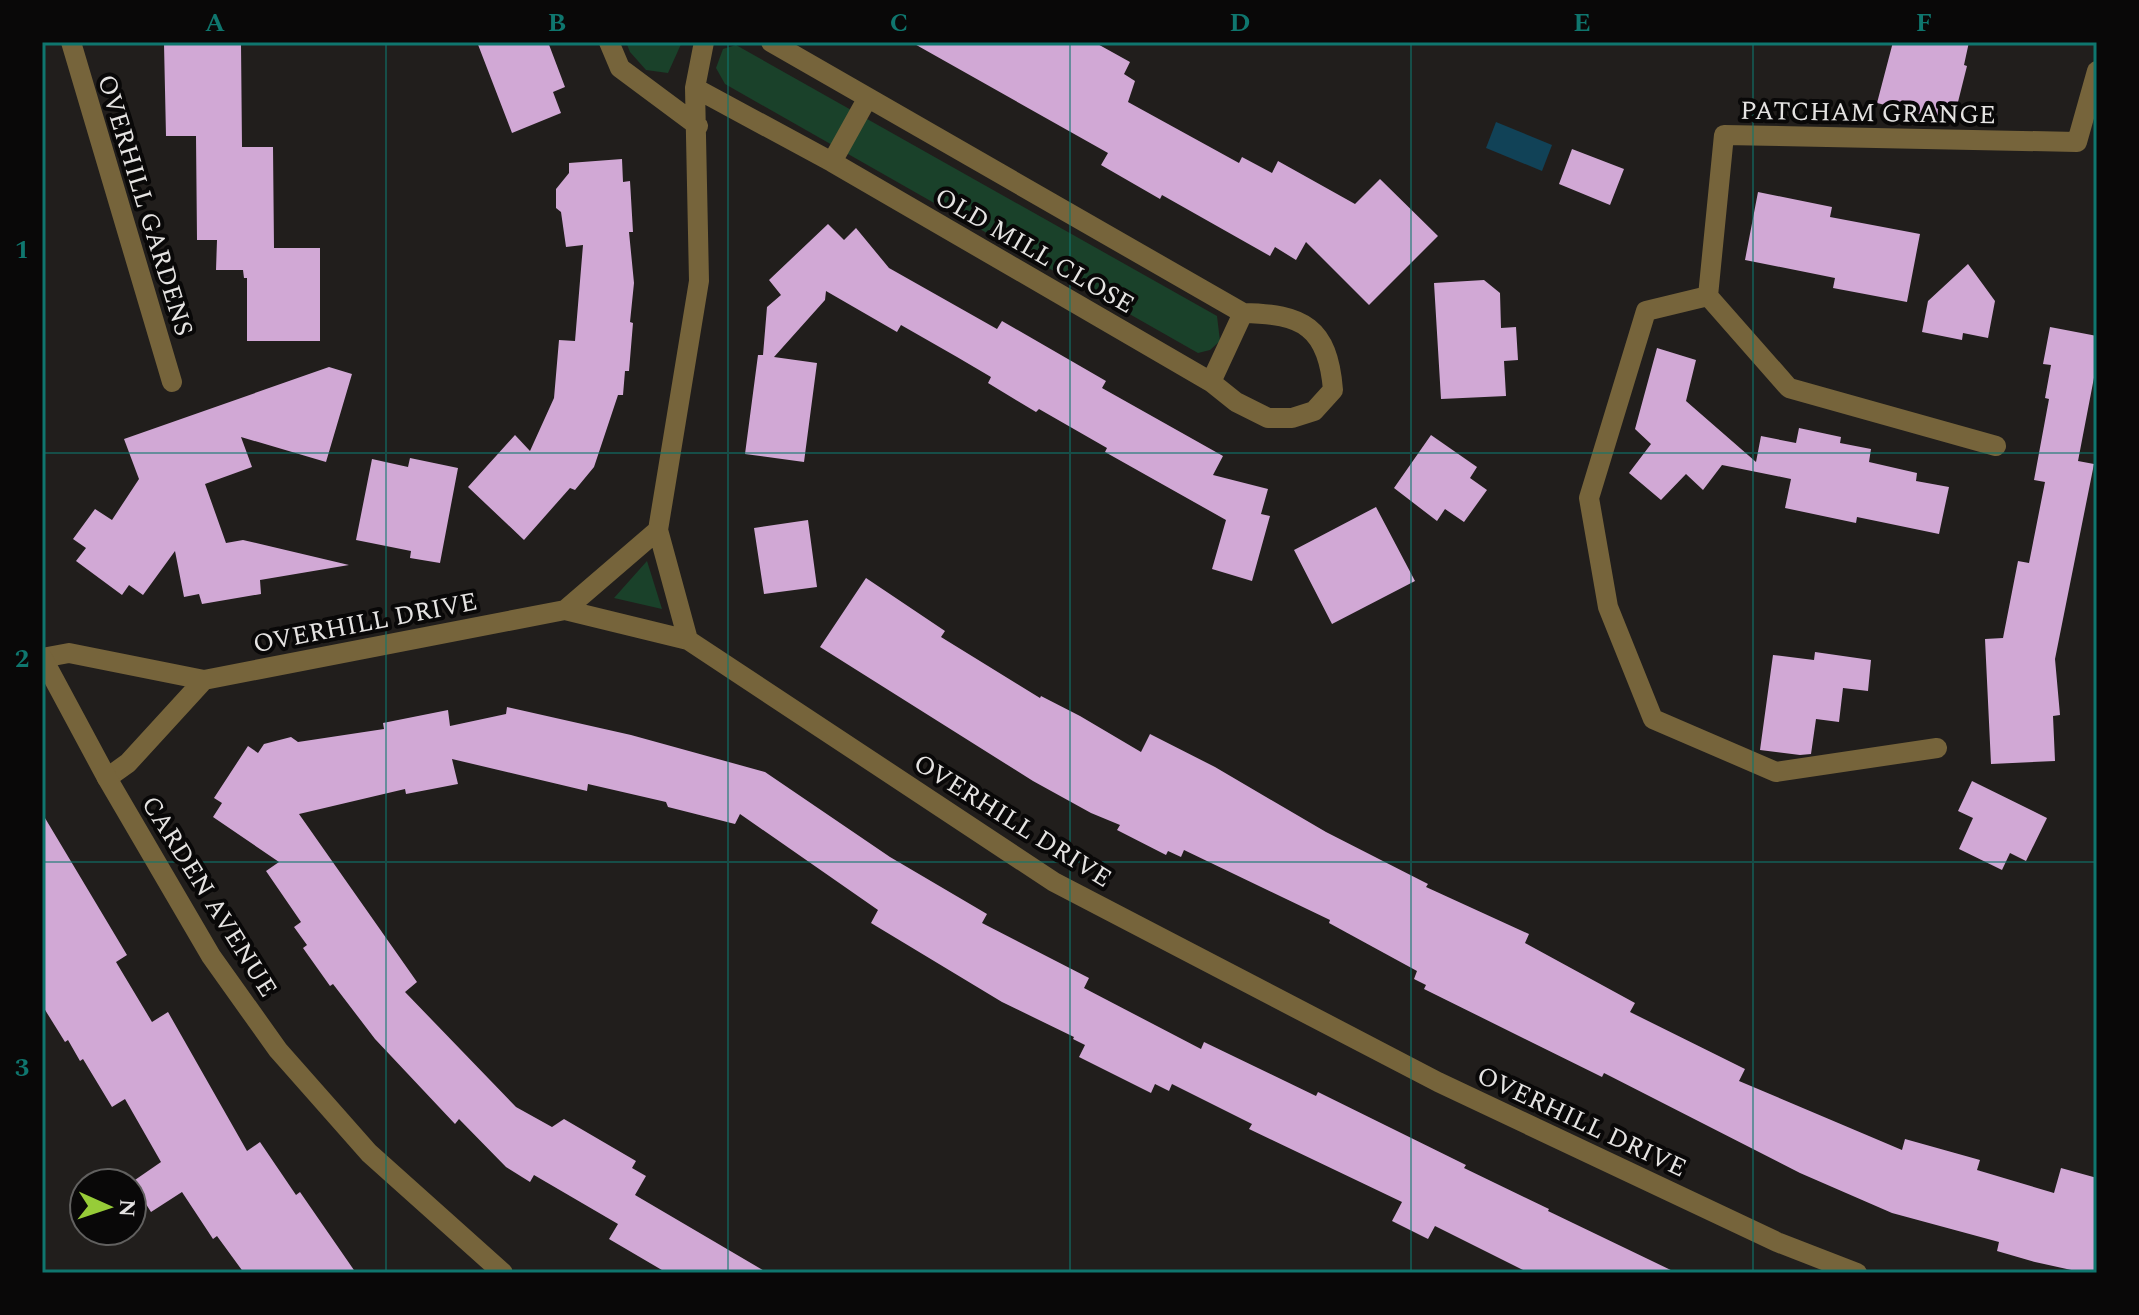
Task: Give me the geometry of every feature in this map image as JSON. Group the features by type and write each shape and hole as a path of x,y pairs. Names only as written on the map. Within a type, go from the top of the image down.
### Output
{"street":[{"name":"OVERHILL GARDENS","path":"71,42 172,382"},
{"path":"609,42 620,68 698,126"},
{"path":"688,640 658,530 699,281 695,88 704,42"},
{"name":"OLD MILL CLOSE","path":"695,88 832,162 1211,382 1236,402 1268,418 1292,418 1314,411 1333,390 1331,362 1319,337 1291,317 1243,313 771,42"},
{"name":"PATCHAM GRANGE","path":"1708,296 1724,135 2077,142 2097,71"},
{"path":"832,162 867,99"},
{"path":"1937,748 1776,772 1653,719 1608,607 1589,498 1646,311 1708,296 1789,388 1996,446"},
{"path":"1211,382 1243,313"},
{"path":"565,610 658,530"},
{"name":"OVERHILL DRIVE","path":"42,658 69,653 204,680 565,610 688,640 1054,882 1438,1082 1777,1242 1857,1273"},
{"name":"CARDEN AVENUE","path":"42,658 107,778 211,956 278,1050 369,1153 503,1273"},
{"path":"107,778 128,763 204,680"}],"green space":[{"path":"626,42 682,42 668,73 646,70 630,52"},
{"path":"736,45 1217,316 1220,341 1210,350 1198,353 725,84 716,68 723,49"},
{"path":"647,561 662,609 614,598"}],"water":[{"path":"1496,122 1552,145 1542,171 1486,148"}],"building":[{"path":"477,42 548,42 565,87 553,92 561,113 512,133"},
{"path":"911,42 1094,42 1130,62 1124,74 1135,81 1128,102 1239,163 1242,157 1272,173 1278,161 1355,204 1380,179 1438,236 1369,305 1306,242 1296,260 1275,247 1270,256 1162,195 1160,199 1101,165 1108,153"},
{"path":"1893,42 1969,42 1964,65 1967,66 1953,122 1877,103"},
{"path":"164,44 241,44 242,147 273,147 274,248 320,248 320,341 247,341 247,278 244,278 243,270 216,270 217,240 197,240 196,136 166,136"},
{"path":"1572,149 1624,169 1610,205 1559,184"},
{"path":"622,159 623,182 630,181 633,232 629,232 634,283 629,371 625,371 623,395 618,395 594,467 575,490 570,488 524,540 468,487 515,435 530,451 554,398 559,340 575,341 583,245 566,247 561,212 556,208 556,189 569,173 569,163"},
{"path":"1758,192 1832,207 1830,217 1920,234 1907,302 1833,288 1835,278 1745,260"},
{"path":"828,224 844,240 856,228 889,268 997,329 1002,321 1106,381 1102,388 1223,456 1213,475 1268,489 1261,514 1270,516 1252,581 1212,569 1226,520 1105,452 1107,448 1039,409 1036,412 988,383 991,377 957,357 901,325 897,332 826,291 825,300 774,357 817,363 804,462 745,454 758,355 763,355 767,307 781,295 769,280"},
{"path":"1968,264 1995,301 1988,338 1963,333 1962,340 1922,332 1928,301"},
{"path":"1484,280 1500,293 1501,328 1516,327 1518,360 1504,361 1506,396 1441,399 1434,283"},
{"path":"2050,327 2097,336 2097,362 2078,461 2094,464 2055,659 2060,715 2053,716 2055,761 1991,764 1985,639 2003,638 2018,561 2029,563 2045,482 2034,480 2049,399 2045,398 2051,365 2043,364"},
{"path":"1657,348 1696,360 1686,401 1756,462 1761,436 1796,443 1799,428 1841,437 1840,443 1871,449 1869,462 1917,473 1916,481 1949,487 1939,534 1857,517 1856,523 1785,508 1791,479 1722,465 1703,490 1686,474 1661,500 1629,473 1651,444 1635,429"},
{"path":"329,367 352,374 326,462 241,437 252,467 205,484 226,543 243,540 349,565 260,580 261,594 202,604 199,594 184,597 175,551 143,595 129,585 122,595 76,561 86,548 73,539 95,509 112,520 139,479 124,439"},
{"path":"1431,435 1477,467 1470,478 1487,490 1464,522 1445,509 1437,521 1394,488"},
{"path":"410,458 458,468 440,563 410,558 411,551 356,540 372,459 408,467"},
{"path":"1376,507 1415,581 1332,624 1294,550"},
{"path":"808,520 817,587 764,594 754,528"},
{"path":"866,578 945,631 941,637 1040,698 1080,716 1141,752 1150,734 1215,767 1326,832 1428,884 1426,887 1529,934 1525,943 1635,1003 1630,1012 1745,1069 1739,1081 1902,1150 1905,1139 1980,1160 1977,1170 2054,1193 2061,1168 2097,1178 2097,1273 2035,1262 1997,1251 1999,1242 1892,1213 1800,1173 1604,1073 1602,1077 1424,989 1426,985 1414,979 1417,971 1329,923 1330,920 1184,850 1181,857 1168,851 1166,855 1117,830 1120,825 1033,781 820,647"},
{"path":"1815,652 1871,660 1868,691 1843,688 1839,722 1816,719 1811,754 1760,750 1773,655 1814,660"},
{"path":"507,707 631,735 765,772 890,857 987,914 982,923 1089,978 1084,988 1201,1049 1204,1042 1316,1096 1318,1092 1466,1165 1464,1168 1548,1211 1677,1273 1529,1273 1435,1226 1428,1239 1392,1221 1402,1202 1249,1129 1252,1124 1172,1084 1169,1091 1155,1084 1151,1093 1079,1057 1085,1045 1074,1037 1002,1002 871,923 878,910 740,814 735,824 668,807 666,802 588,784 587,791 452,759 458,784 406,794 405,789 299,814 417,982 405,992 516,1107 552,1127 564,1119 636,1161 632,1168 646,1176 635,1195 768,1273 667,1273 609,1239 618,1224 534,1175 530,1182 506,1167 459,1119 455,1124 375,1039 333,984 330,986 303,948 307,945 294,927 301,922 266,871 279,862 213,817 222,803 214,798 248,746 258,753 264,744 291,737 298,742 384,729 383,723 448,710 450,726 506,714"},
{"path":"1972,781 2047,818 2026,861 2010,853 2002,870 1959,849 1973,818 1958,811"},
{"path":"42,813 127,955 116,962 152,1022 168,1012 247,1151 260,1142 296,1195 300,1192 356,1273 244,1273 217,1236 213,1239 182,1192 151,1212 148,1207 148,1171 161,1162 125,1099 112,1107 83,1059 80,1061 68,1040 65,1042 42,1005"}]}
